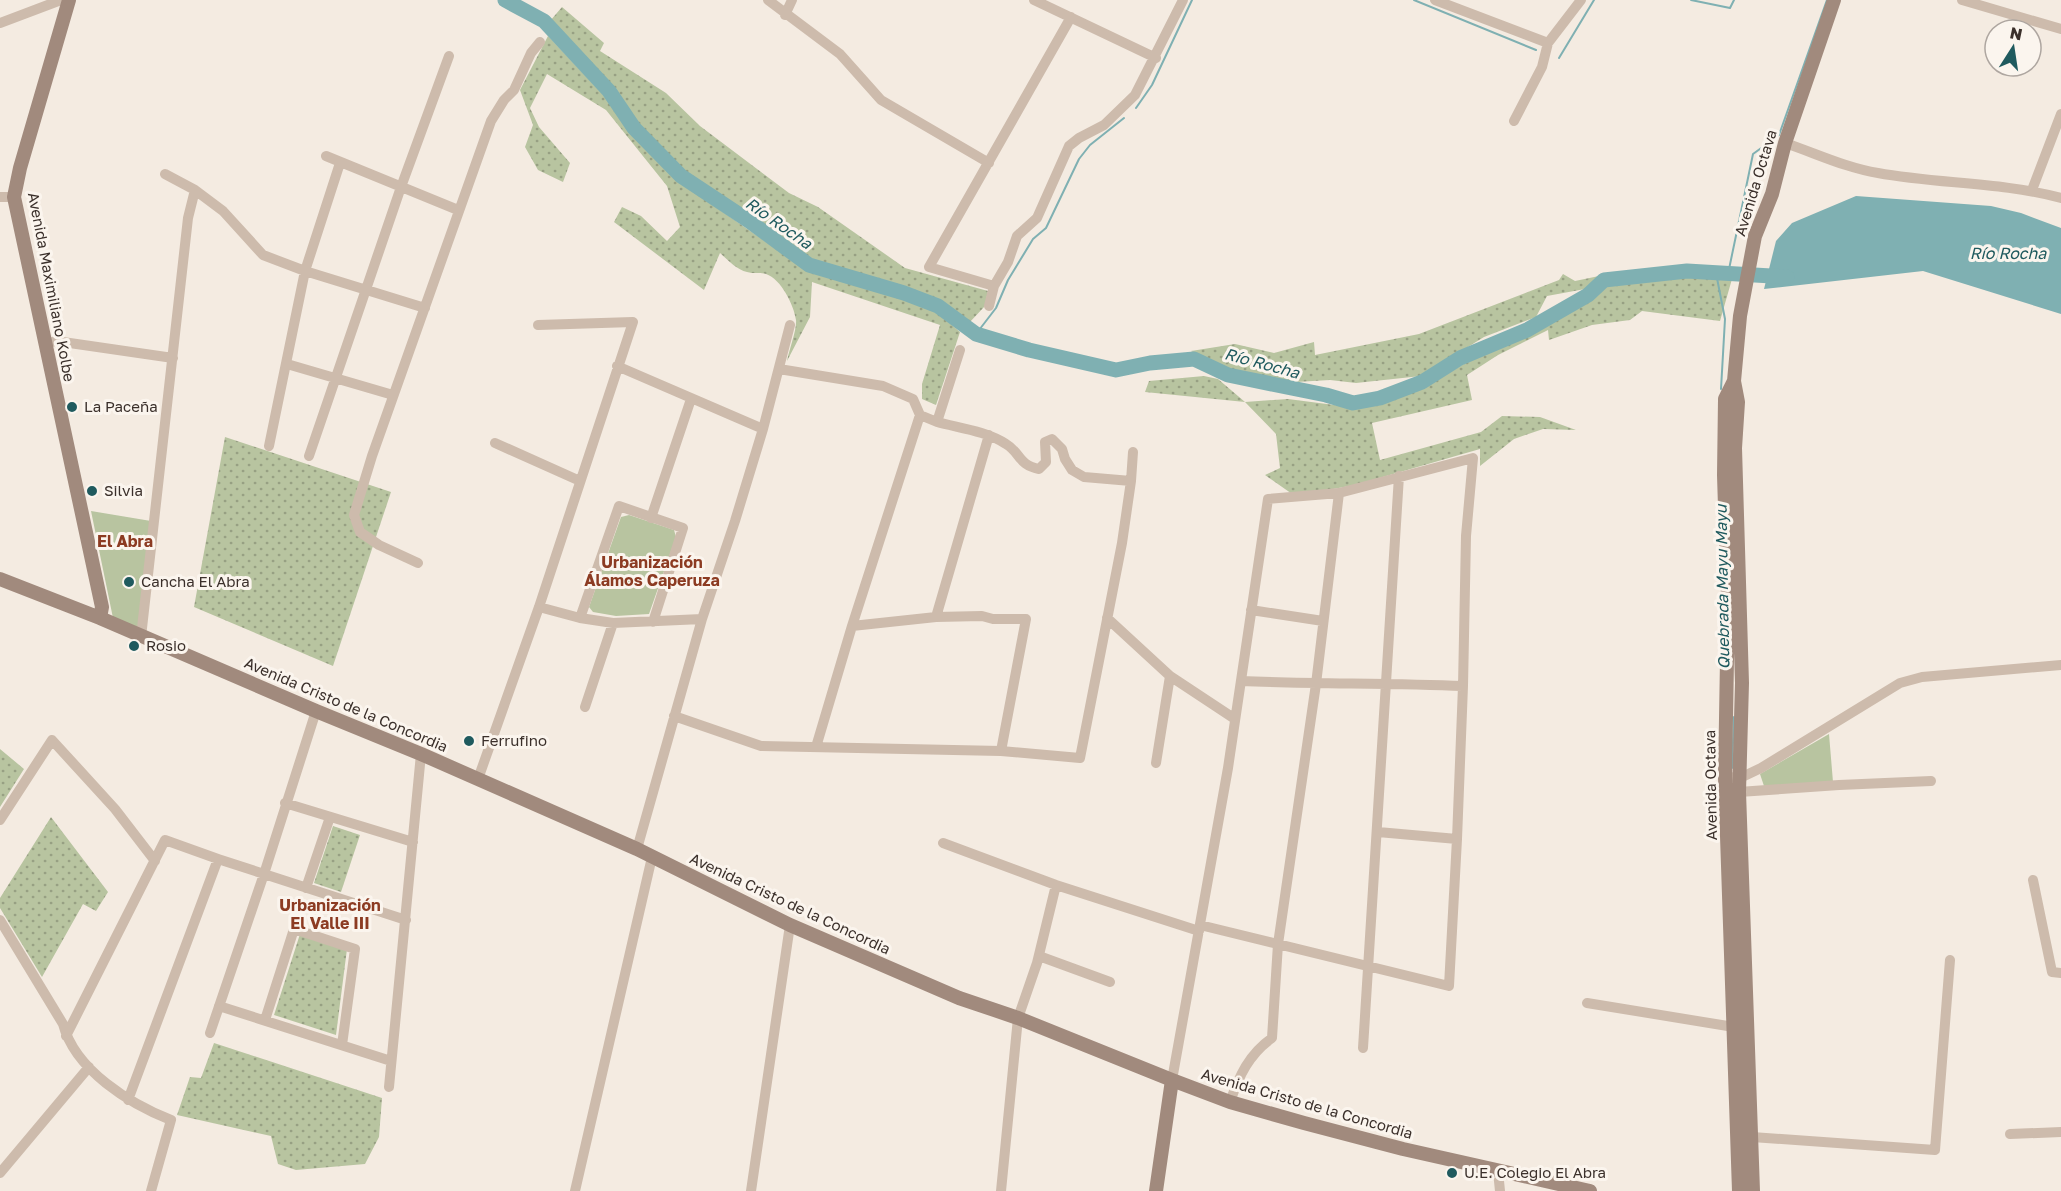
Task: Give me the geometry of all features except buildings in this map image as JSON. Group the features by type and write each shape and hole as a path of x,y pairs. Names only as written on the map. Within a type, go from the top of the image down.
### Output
{"main road":[{"name":"Avenida Maximiliano Kolbe","path":"69,0 20,168 7,197 44,344 102,607 100,618"},
{"name":"Avenida Octava","path":"1753,1191 1739,792 1742,683 1735,448 1738,402 1734,381 1740,316 1755,236 1773,194 1785,143 1834,0"},
{"name":"Avenida Octava","path":"1734,381 1725,399 1724,475 1728,601 1725,777 1739,1191"},
{"name":"Avenida Cristo de la Concordia","path":"0,579 100,618 422,754 637,849 790,925 959,998 1018,1018 1172,1080 1230,1102 1403,1149 1590,1191"},
{"path":"1156,1191 1172,1080"}],"street":[{"path":"0,23 61,0"},
{"path":"768,0 785,15 840,54 881,100 988,163"},
{"path":"785,15 792,0"},
{"path":"1034,0 1156,57"},
{"path":"989,306 994,286 1008,262 1017,236 1037,218 1069,146 1104,125 1135,95 1183,0"},
{"path":"1435,0 1548,43"},
{"path":"1514,121 1542,67 1548,43 1581,0"},
{"path":"1962,0 2061,29"},
{"path":"994,286 929,267 1071,17"},
{"path":"418,563 379,545 360,532 354,515 393,395 491,121 504,100 514,90 531,53 540,42"},
{"path":"309,456 365,289 449,56"},
{"path":"2032,190 2061,114"},
{"path":"1785,143 1875,173 1951,184 2032,190 2061,198"},
{"path":"326,156 459,210"},
{"path":"269,446 305,271 340,163"},
{"path":"165,174 195,190 223,211 263,255 305,271 425,308"},
{"path":"141,637 188,218 195,190"},
{"path":"478,779 633,322 538,326"},
{"path":"637,849 702,619 763,429 790,325"},
{"path":"44,344 56,341 173,358"},
{"path":"936,422 960,350"},
{"path":"287,364 393,395"},
{"path":"617,366 763,429"},
{"path":"779,369 883,386 913,399 920,415 852,626 816,747"},
{"path":"651,518 691,399"},
{"path":"920,415 936,422 988,435 1008,444 1026,466 1039,469 1046,462 1045,442 1052,439 1062,449 1072,470 1084,477 1131,481"},
{"path":"936,617 988,435"},
{"path":"495,443 580,481"},
{"path":"674,716 761,746 1000,751 1080,758 1122,543 1133,452"},
{"path":"943,843 1056,885 1200,928 1278,944 1449,986 1463,686 1466,536 1473,458 1339,493 1268,499 1235,719 1200,928 1172,1080"},
{"path":"1364,1048 1399,476"},
{"path":"1230,1102 1240,1075 1258,1048 1272,1038 1278,944 1316,684 1339,493"},
{"path":"580,618 619,506 683,528 653,622"},
{"path":"538,607 580,618 613,623 702,619"},
{"path":"1251,610 1323,621"},
{"path":"852,626 936,617 982,616 993,619 1026,619 1000,751"},
{"path":"1107,618 1170,676 1235,719"},
{"path":"585,707 613,623"},
{"path":"1725,777 1740,778 1761,768 1900,683 1922,677 2061,665"},
{"path":"1156,763 1170,676"},
{"path":"1240,681 1463,686"},
{"path":"210,1033 316,711"},
{"path":"0,820 52,740 115,809 155,861"},
{"path":"389,1087 422,754"},
{"path":"1739,792 1931,782"},
{"path":"285,803 413,842"},
{"path":"306,888 330,817"},
{"path":"1378,832 1457,840"},
{"path":"66,1036 165,840 406,920"},
{"path":"575,1191 652,857"},
{"path":"128,1100 218,859"},
{"path":"2033,880 2052,972 2061,974"},
{"path":"1001,1191 1018,1018 1039,956 1056,885"},
{"path":"0,920 63,1024 66,1036 89,1066 102,1081 128,1100 171,1120 151,1191"},
{"path":"751,1191 790,925"},
{"path":"265,1020 294,929 355,949 342,1045"},
{"path":"1039,956 1110,982"},
{"path":"1752,1137 1935,1150 1950,960"},
{"path":"1587,1003 1749,1029"},
{"path":"219,1006 391,1061"},
{"path":"0,1173 89,1066"},
{"path":"2010,1134 2061,1132"},
{"path":"1498,1171 1500,1191"}],"green space":[{"path":"562,7 604,43 600,51 666,93 700,126 789,193 818,207 905,268 988,291 985,306 969,323 937,301 809,260 685,173 638,127 616,92 550,21"},
{"path":"548,36 612,104 627,129 675,179 808,271 918,303 937,312 960,332 936,405 922,399 922,384 940,325 812,282 810,317 787,361 796,320 793,307 777,281 764,273 743,271 720,253 704,290 614,222 622,207 641,216 667,241 680,227 667,186 606,110 547,74 530,108 539,127 570,163 563,182 538,170 525,147 533,125 520,90"},
{"path":"1563,274 1575,281 1599,276 1585,289 1547,296 1536,317 1484,337 1421,376 1356,383 1330,380 1296,382 1233,370 1191,351 1235,344 1274,353 1314,342 1315,355 1419,334 1559,280"},
{"path":"1688,277 1732,279 1720,321 1642,311 1630,320 1592,325 1549,340 1548,330 1498,355 1467,375 1472,400 1372,423 1380,460 1481,432 1502,416 1540,417 1576,430 1543,429 1514,439 1480,466 1480,449 1355,485 1295,496 1265,475 1280,468 1276,434 1245,402 1288,399 1350,407 1380,405 1424,387 1464,364 1550,324 1593,298 1608,285"},
{"path":"1204,376 1218,379 1245,402 1145,392 1149,381"},
{"path":"225,437 391,492 333,666 194,607"},
{"path":"91,511 151,521 140,628 113,618"},
{"path":"629,515 674,530 676,537 649,614 616,616 593,612 589,607 621,517"},
{"path":"1829,734 1833,782 1764,786 1760,774"},
{"path":"0,749 24,769 0,807"},
{"path":"51,817 108,892 96,911 83,904 42,977 0,908 0,898"},
{"path":"333,826 360,835 341,892 314,883"},
{"path":"300,934 347,949 336,1035 274,1015"},
{"path":"214,1043 382,1098 379,1137 365,1164 296,1170 278,1164 271,1136 177,1115 190,1077 201,1078"}],"water":[{"name":"Río Rocha","path":"1856,196 1991,206 2021,213 2061,228 2061,314 1923,271 1764,289 1776,241 1792,223"}],"waterway":[{"name":"Río Rocha","path":"505,0 544,21 609,91 634,128 681,176 749,221 809,265 904,293 938,306 976,334 1029,350 1116,370 1150,363 1194,359 1228,375 1326,395 1353,403 1380,398 1422,382 1460,358 1527,330 1588,295 1604,280 1687,271 1787,277"},
{"path":"1136,108 1152,85 1192,0"},
{"path":"1414,0 1536,50"},
{"path":"1559,58 1594,0"},
{"path":"1691,0 1730,8 1734,0"},
{"path":"1728,274 1753,154 1779,135 1827,0"},
{"path":"976,334 996,308 1008,280 1033,239 1046,228 1079,159 1090,145 1124,118"},
{"name":"Quebrada Mayu Mayu","path":"1716,273 1725,319 1721,389"},
{"name":"Quebrada Mayu Mayu","path":"1732,768 1734,717"},
{"name":"Quebrada Mayu Mayu","path":"1742,1086 1746,1191"}],"place":[{"name":"La Paceña","path":"72,407"},
{"name":"Silvia","path":"92,491"},
{"name":"Cancha El Abra","path":"129,582"},
{"name":"Rosio","path":"134,646"},
{"name":"Ferrufino","path":"469,741"},
{"name":"U.E. Colegio El Abra","path":"1452,1173"}],"district":[{"name":"El Abra","path":"125,541"},
{"name":"Urbanización Álamos Caperuza","path":"652,571"},
{"name":"Urbanización El Valle III","path":"330,914"}]}
